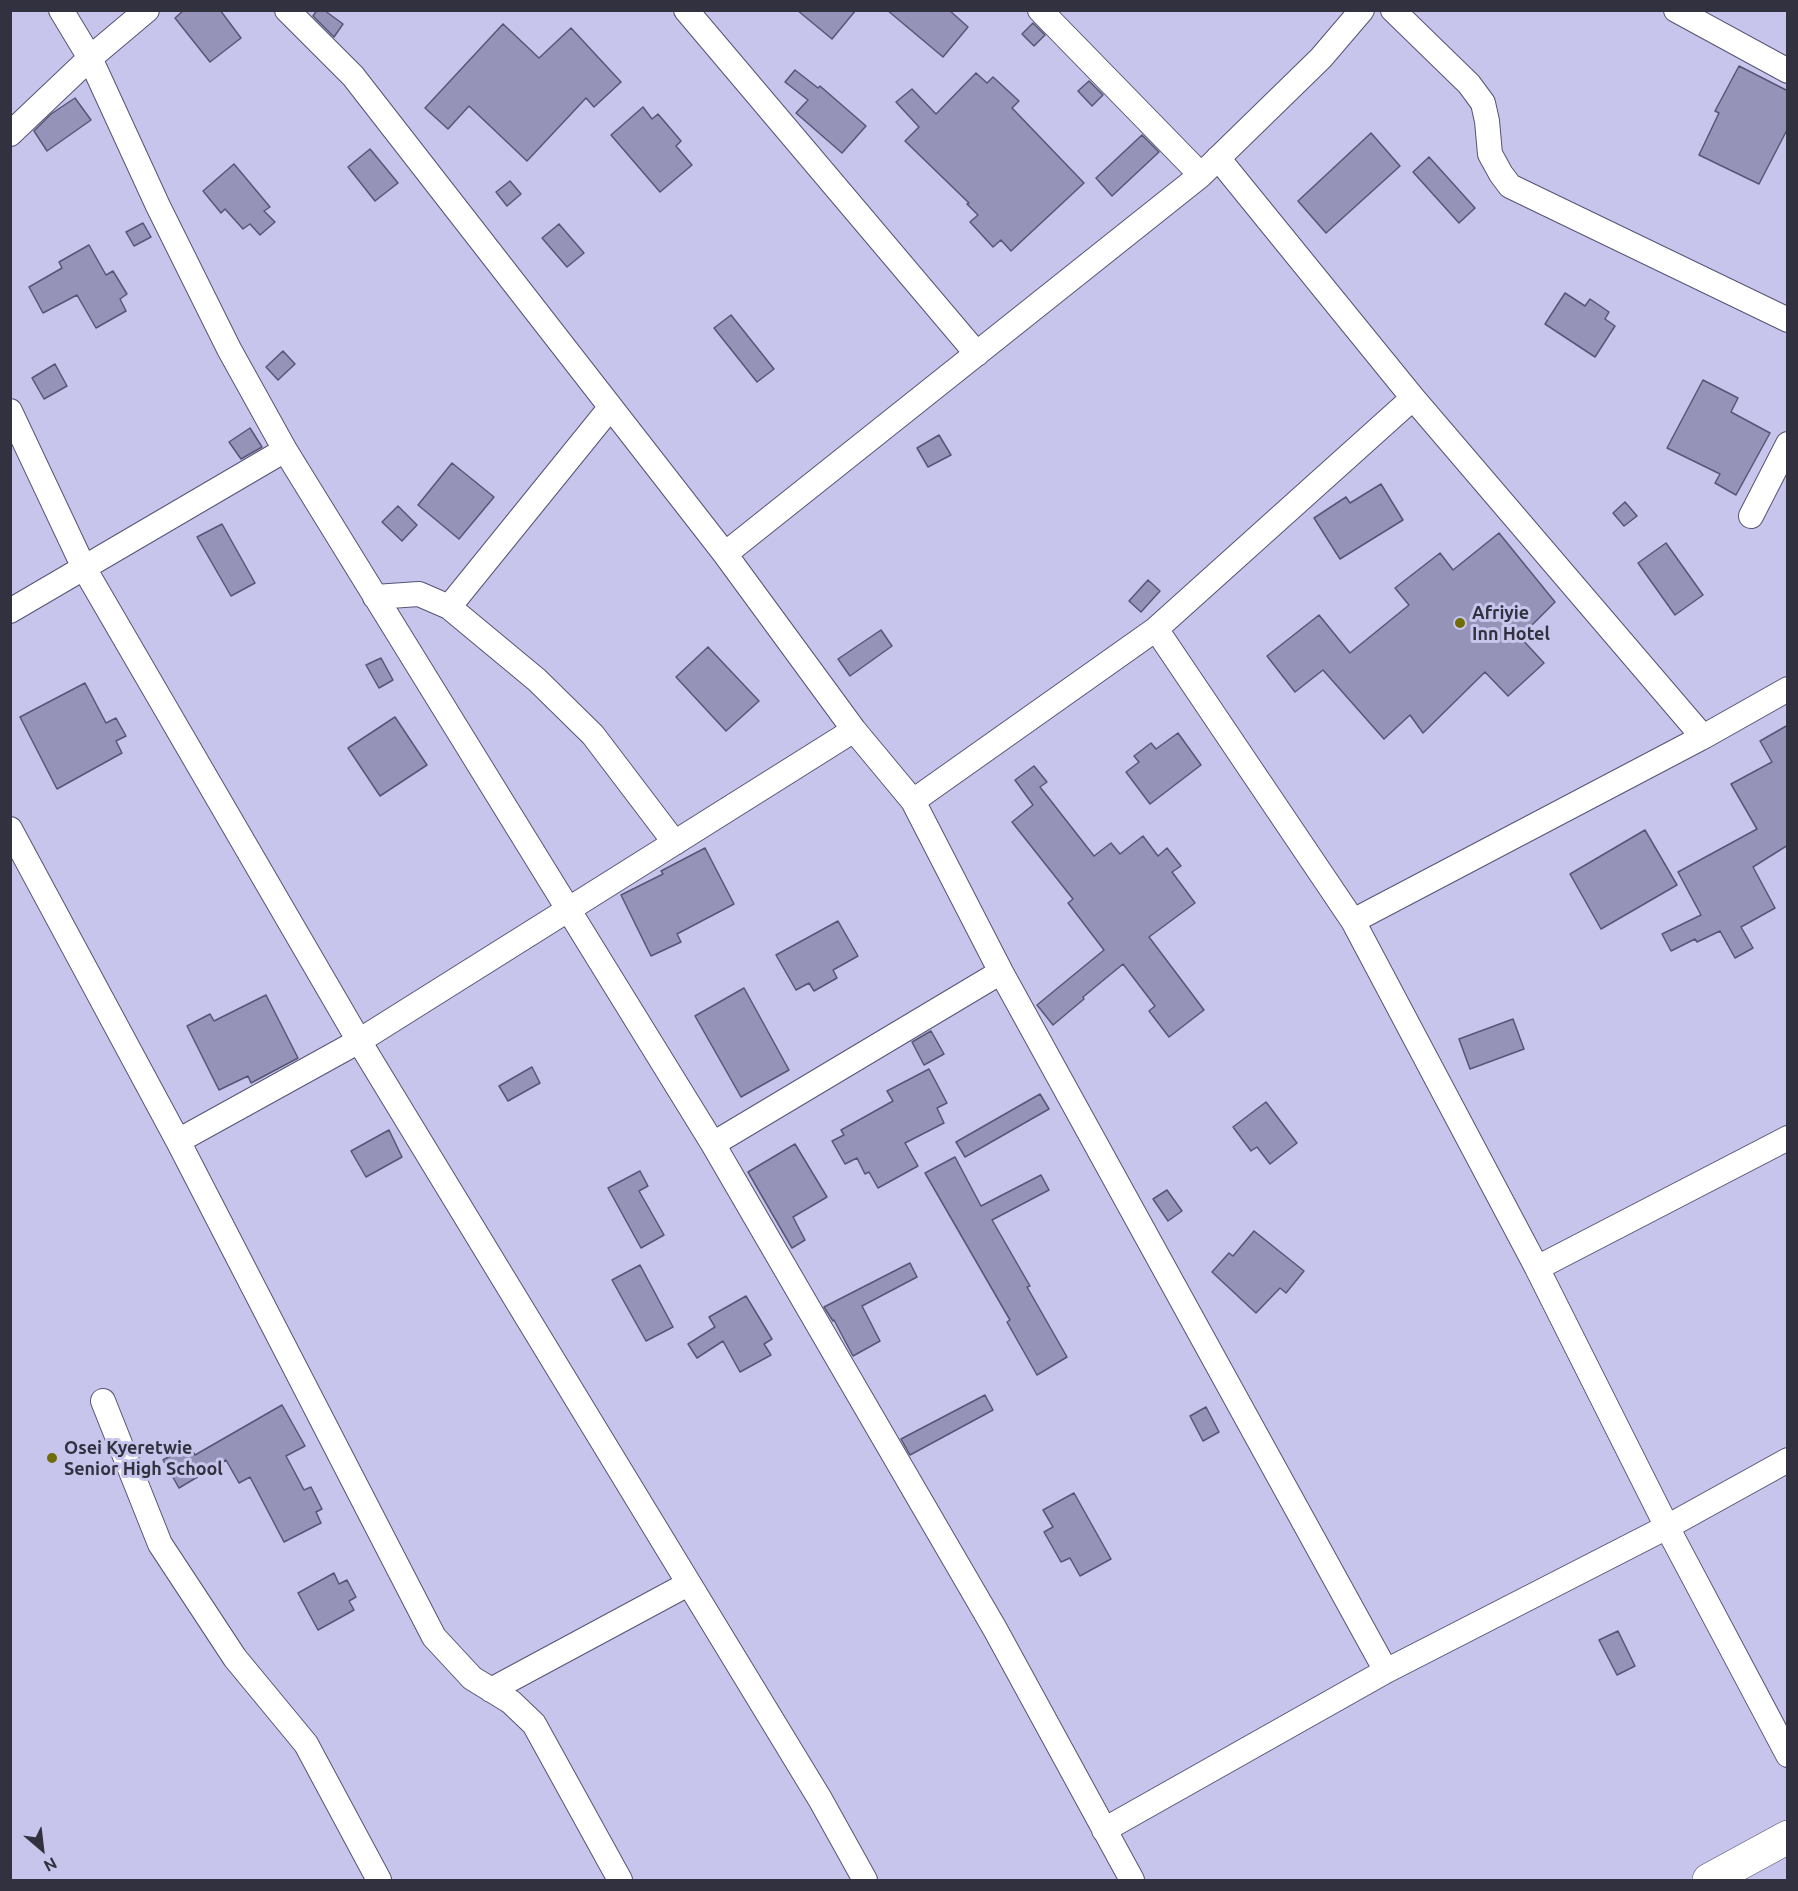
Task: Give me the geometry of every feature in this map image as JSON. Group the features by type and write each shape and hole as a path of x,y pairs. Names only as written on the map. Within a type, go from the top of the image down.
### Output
{"street":[{"path":"61,10 90,58 158,206 230,349 285,450 713,1144 994,1629 1132,1881"},
{"path":"10,134 90,58 147,10"},
{"path":"287,10 353,76 725,554 854,730 914,801 1001,972 1386,1671"},
{"path":"686,10 977,354"},
{"path":"1040,10 1201,175"},
{"path":"725,554 1201,175 1321,58 1362,10"},
{"path":"1393,10 1469,84 1483,103 1490,154 1510,186 1788,320"},
{"path":"1687,13 1788,71"},
{"path":"1218,158 1413,398 1704,737"},
{"path":"914,801 1156,629 1413,398"},
{"path":"449,607 610,408"},
{"path":"10,411 84,568 359,1041 820,1799 865,1881"},
{"path":"1751,516 1788,444"},
{"path":"10,611 285,450"},
{"path":"375,597 420,594 449,607 537,680 593,735 675,843"},
{"path":"1156,629 1353,921 1537,1268 1668,1527 1788,1755"},
{"path":"1353,921 1704,737 1788,689"},
{"path":"178,1142 359,1041 854,730"},
{"path":"10,829 178,1142 434,1637 472,1678 512,1702 534,1724 620,1881"},
{"path":"713,1144 1001,972"},
{"path":"1537,1268 1788,1138"},
{"path":"103,1401 160,1544 235,1659 306,1744 379,1881"},
{"path":"1104,1830 1386,1671 1668,1527 1788,1460"},
{"path":"491,1690 688,1584"},
{"path":"1709,1881 1788,1837"}],"building":[{"path":"184,10 220,10 241,38 210,62 175,18"},
{"path":"317,10 324,10 343,24 334,37 313,16"},
{"path":"797,10 856,10 832,39"},
{"path":"887,10 949,10 968,27 943,57"},
{"path":"1033,23 1045,35 1034,46 1022,34"},
{"path":"503,24 539,58 571,28 621,82 594,107 586,98 527,161 469,106 448,129 425,108"},
{"path":"1739,66 1788,91 1788,128 1759,184 1699,155 1719,113 1715,111"},
{"path":"795,70 818,88 820,86 866,126 842,153 796,113 808,100 785,82"},
{"path":"976,73 987,83 993,77 1019,101 1012,108 1084,183 1011,251 1001,240 993,247 970,222 978,215 967,204 969,203 905,141 919,127 896,102 912,89 936,114"},
{"path":"1089,81 1103,95 1092,106 1078,91"},
{"path":"75,98 91,120 47,151 34,131 51,114"},
{"path":"643,107 652,119 658,114 681,141 676,146 692,165 660,192 611,135"},
{"path":"1371,133 1400,166 1326,233 1298,201"},
{"path":"1142,135 1159,152 1112,196 1096,178"},
{"path":"370,149 398,183 375,201 348,167"},
{"path":"1429,157 1475,208 1459,223 1413,172"},
{"path":"234,164 270,207 264,211 275,222 260,235 250,224 243,229 225,209 221,213 203,191"},
{"path":"510,181 521,194 507,206 496,192"},
{"path":"143,223 151,237 134,246 126,232"},
{"path":"559,224 584,253 567,267 542,238"},
{"path":"89,245 106,275 113,271 127,294 120,299 126,311 96,328 77,295 43,313 29,287 62,268 59,262"},
{"path":"1565,293 1585,306 1590,299 1609,312 1605,319 1615,326 1595,357 1545,324"},
{"path":"731,315 774,369 757,382 714,328"},
{"path":"283,351 295,364 278,380 266,367"},
{"path":"55,364 67,386 44,399 32,378"},
{"path":"1703,380 1738,398 1731,412 1770,433 1736,495 1715,483 1720,474 1667,448"},
{"path":"250,428 262,447 241,459 229,442"},
{"path":"939,435 951,455 928,467 917,448"},
{"path":"452,463 494,497 459,539 418,505"},
{"path":"1381,484 1403,520 1340,559 1314,518 1346,497 1350,503"},
{"path":"1625,502 1637,516 1624,526 1613,513"},
{"path":"398,506 417,525 402,541 382,522"},
{"path":"222,524 255,583 231,596 197,537"},
{"name":"Afriyie Inn Hotel","path":"1499,533 1555,602 1520,637 1544,663 1508,696 1485,672 1423,733 1410,715 1384,739 1323,670 1295,692 1267,656 1319,615 1350,653 1409,605 1395,588 1440,553 1453,570"},
{"path":"1666,543 1703,595 1675,615 1638,563"},
{"path":"1148,580 1160,591 1141,612 1129,601"},
{"path":"881,630 892,646 850,676 838,659"},
{"path":"708,647 759,701 726,731 676,677"},
{"path":"381,658 393,680 379,688 366,665"},
{"path":"85,683 106,723 116,718 126,736 116,741 122,753 57,789 20,717"},
{"path":"395,717 427,765 380,796 348,748"},
{"path":"1788,725 1788,845 1753,867 1775,908 1741,927 1753,948 1735,958 1720,931 1697,942 1695,939 1671,951 1662,934 1701,915 1678,872 1757,829 1731,784 1772,762 1760,741"},
{"path":"1178,733 1201,765 1150,804 1126,772 1139,762 1134,756 1151,743 1156,749"},
{"path":"1034,766 1047,782 1040,787 1094,856 1111,843 1120,854 1143,836 1158,856 1167,848 1181,866 1172,872 1195,903 1149,937 1204,1010 1169,1037 1149,1011 1155,1006 1123,964 1053,1025 1037,1005 1104,950 1068,903 1073,899 1012,822 1033,805 1015,780"},
{"path":"1645,830 1677,885 1601,929 1570,874"},
{"path":"705,848 734,904 677,934 681,942 651,956 621,895 663,874 661,871"},
{"path":"838,921 858,956 833,970 837,978 814,991 809,983 796,990 776,955"},
{"path":"744,988 789,1070 741,1097 695,1016"},
{"path":"266,995 298,1058 251,1083 248,1076 219,1090 187,1026 210,1014 214,1021"},
{"path":"1513,1019 1524,1049 1470,1069 1459,1039"},
{"path":"931,1031 944,1054 924,1065 912,1042"},
{"path":"532,1067 540,1083 508,1101 499,1086"},
{"path":"929,1069 947,1103 937,1108 944,1123 905,1143 918,1166 878,1188 869,1172 865,1174 857,1158 845,1164 832,1141 844,1135 841,1130 893,1101 887,1091"},
{"path":"1040,1094 1049,1109 965,1157 956,1142"},
{"path":"1266,1102 1297,1143 1270,1164 1257,1147 1251,1151 1233,1127"},
{"path":"389,1130 402,1157 366,1177 351,1151"},
{"path":"795,1144 827,1197 793,1217 805,1240 792,1248 748,1172"},
{"path":"955,1157 981,1206 1041,1175 1049,1190 992,1220 1067,1357 1037,1375 1007,1322 1010,1320 925,1173"},
{"path":"640,1171 648,1186 639,1191 664,1235 641,1248 608,1188"},
{"path":"1167,1190 1182,1211 1168,1221 1153,1199"},
{"path":"1254,1231 1304,1271 1286,1293 1280,1288 1256,1313 1212,1272 1229,1253 1233,1256"},
{"path":"910,1263 917,1277 862,1306 880,1341 853,1356 834,1320 824,1307"},
{"path":"640,1265 673,1327 646,1341 612,1280"},
{"path":"746,1296 772,1339 764,1344 771,1355 740,1372 723,1341 697,1358 688,1344 715,1327 709,1317"},
{"path":"985,1395 993,1410 910,1455 901,1439"},
{"path":"282,1405 305,1446 286,1456 304,1490 311,1487 322,1509 316,1512 321,1523 284,1542 250,1477 239,1483 226,1460 179,1488 163,1460 189,1445 195,1455"},
{"path":"1206,1407 1219,1432 1203,1441 1190,1416"},
{"path":"1074,1493 1111,1559 1080,1576 1070,1558 1061,1562 1044,1532 1053,1527 1043,1510"},
{"path":"334,1573 339,1584 347,1580 356,1597 349,1601 354,1610 318,1630 298,1593"},
{"path":"1618,1631 1635,1666 1617,1675 1599,1640"}],"place":[{"name":"Afriyie Inn Hotel","path":"1460,623"},
{"name":"Osei Kyeretwie Senior High School","path":"52,1458"}]}
